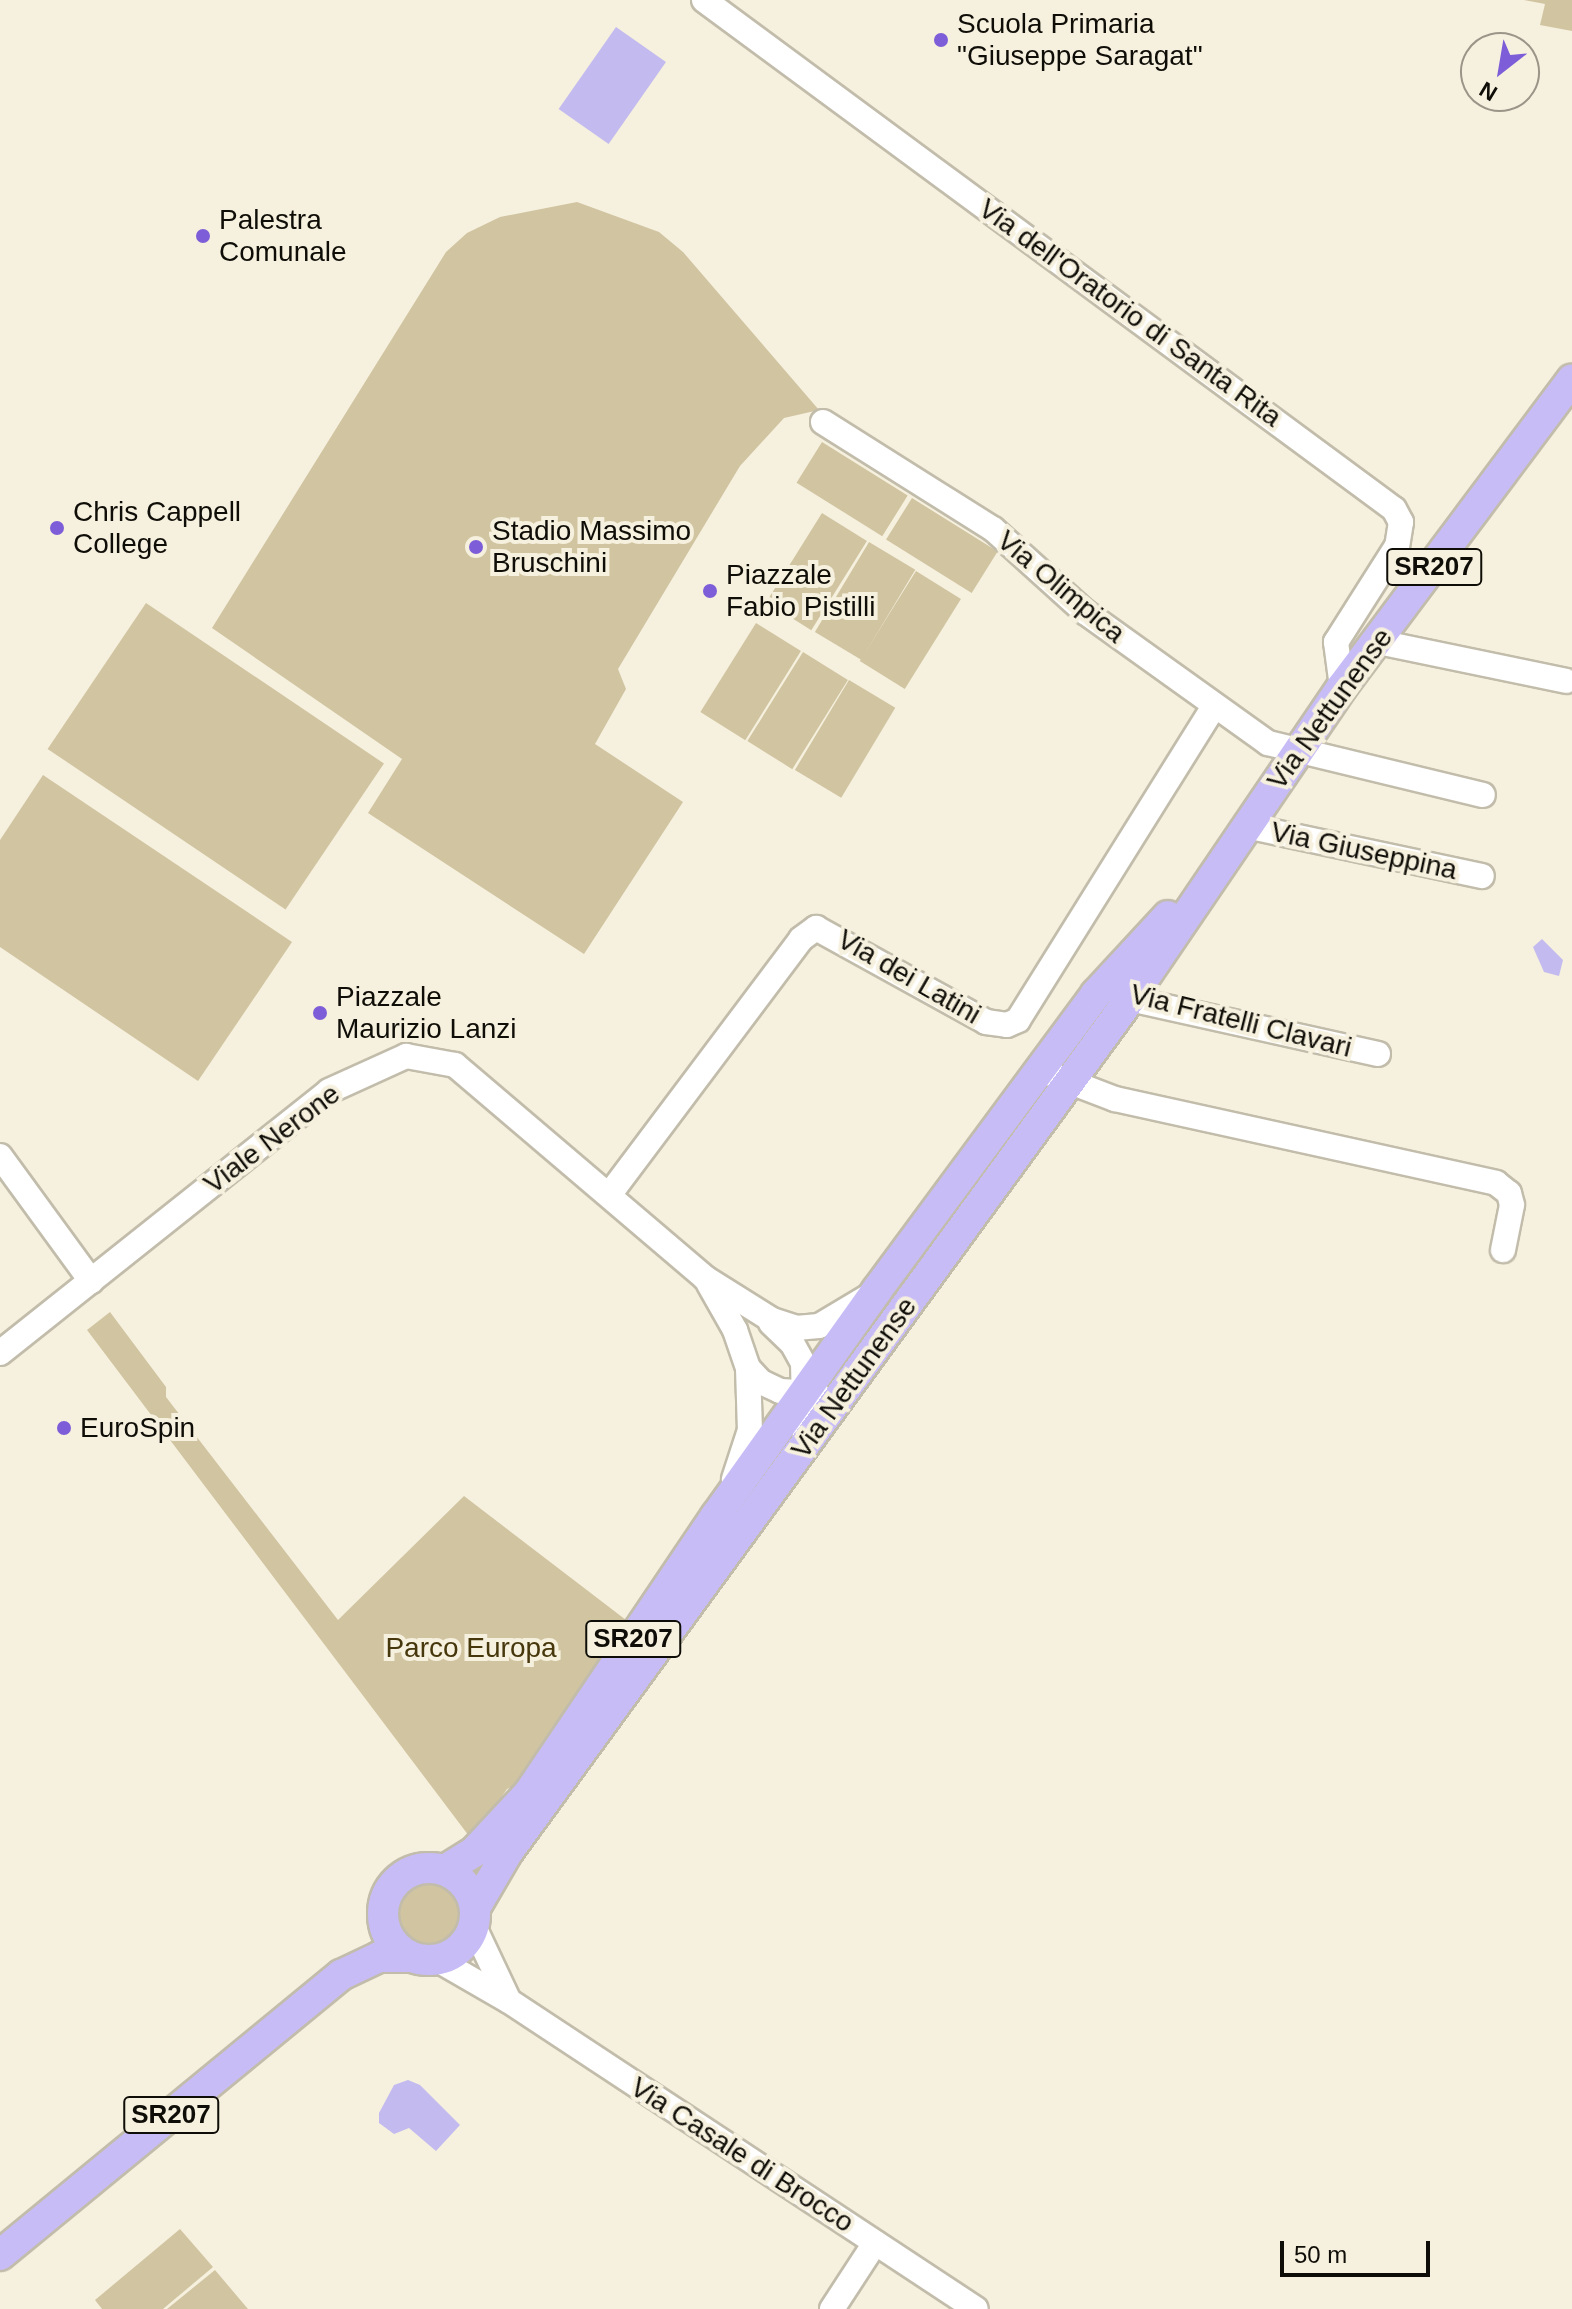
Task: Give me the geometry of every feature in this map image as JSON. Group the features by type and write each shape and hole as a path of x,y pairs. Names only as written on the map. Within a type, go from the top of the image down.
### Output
{"main road":[{"name":"Via Nettunense","path":"341,1975 382,1912 385,1898 403,1875 430,1867 445,1870 475,1851 529,1793 716,1516 807,1394 877,1290 1042,1067 1117,992 1239,837 1342,687 1572,380"},
{"name":"Via Nettunense","path":"0,2255 341,1975 379,1957 424,1958 461,1948 507,1853 1069,1083 1117,992"},
{"path":"445,1870 465,1885 474,1917"},
{"path":"382,1912 389,1939 424,1958"}],"street":[{"name":"Via dell'Oratorio di Santa Rita","path":"704,0 1394,509 1401,522 1397,546 1336,642 1342,687"},
{"name":"Via Olimpica","path":"823,422 1005,538 1085,612 1268,743 1297,753 1483,795"},
{"path":"1378,642 1566,681"},
{"name":"Via dei Latini","path":"609,1195 811,930 832,932 986,1022 1007,1025 1018,1020 1214,706"},
{"name":"Via Giuseppina","path":"1239,837 1482,876"},
{"name":"Via Fratelli Clavari","path":"1117,992 1378,1054"},
{"name":"Viale Nerone","path":"0,1353 329,1091 406,1056 455,1065 705,1278 761,1314 796,1328 819,1326 877,1290"},
{"path":"1042,1067 1069,1083 1115,1099 1496,1183 1511,1198 1503,1250"},
{"path":"0,1156 91,1281"},
{"name":"Viale Nerone","path":"705,1278 735,1330 748,1368 747,1442 716,1516"},
{"name":"Viale Nerone","path":"761,1314 800,1355 807,1394 805,1445"},
{"path":"748,1368 767,1386 807,1394 833,1388 855,1376"},
{"path":"474,1917 509,2001"},
{"name":"Via Casale di Brocco","path":"424,1958 509,2001 875,2243 948,2302 976,2309"},
{"path":"832,2309 875,2243"}],"green space":[{"path":"1524,0 1572,0 1572,31 1540,25 1545,4"},
{"name":"Stadio Massimo Bruschini","path":"577,202 659,232 683,252 819,410 784,418 740,466 618,669 626,689 595,744 683,802 584,954 368,813 402,759 212,628 446,252 467,233 500,217"},
{"path":"822,442 908,496 882,536 797,483"},
{"path":"912,498 998,552 972,593 886,540"},
{"path":"822,513 867,541 811,630 766,602"},
{"path":"869,542 915,570 861,660 815,632"},
{"path":"916,571 961,599 905,689 860,661"},
{"path":"146,603 384,763 286,909 48,749"},
{"path":"756,623 801,651 745,740 700,712"},
{"path":"803,652 848,680 792,769 747,741"},
{"path":"849,680 895,708 841,798 795,770"},
{"path":"43,775 292,942 198,1081 0,947 0,840"},
{"name":"Parco Europa","path":"110,1312 166,1387 166,1397 338,1620 464,1496 626,1620 519,1784 507,1789 472,1840 87,1330"},
{"path":"429,1878 449,1884 459,1894 465,1914 459,1934 449,1944 429,1950 409,1944 399,1934 393,1914 399,1894 409,1884"},
{"path":"180,2229 213,2267 163,2309 102,2309 95,2300"},
{"path":"215,2270 248,2309 167,2309"}],"shaded area":[{"path":"616,27 666,62 609,144 559,109"},
{"path":"1542,939 1563,960 1559,976 1544,972 1533,947"},
{"path":"408,2080 420,2085 460,2125 436,2151 409,2128 394,2134 379,2123 379,2113 394,2085"}],"place":[{"name":"Scuola Primaria \"Giuseppe Saragat\"","path":"941,40"},
{"name":"Palestra Comunale","path":"203,236"},
{"name":"Chris Cappell College","path":"57,528"},
{"name":"Stadio Massimo Bruschini","path":"476,547"},
{"name":"Piazzale Fabio Pistilli","path":"710,591"},
{"name":"Piazzale Maurizio Lanzi","path":"320,1013"},
{"name":"EuroSpin","path":"64,1428"}]}
